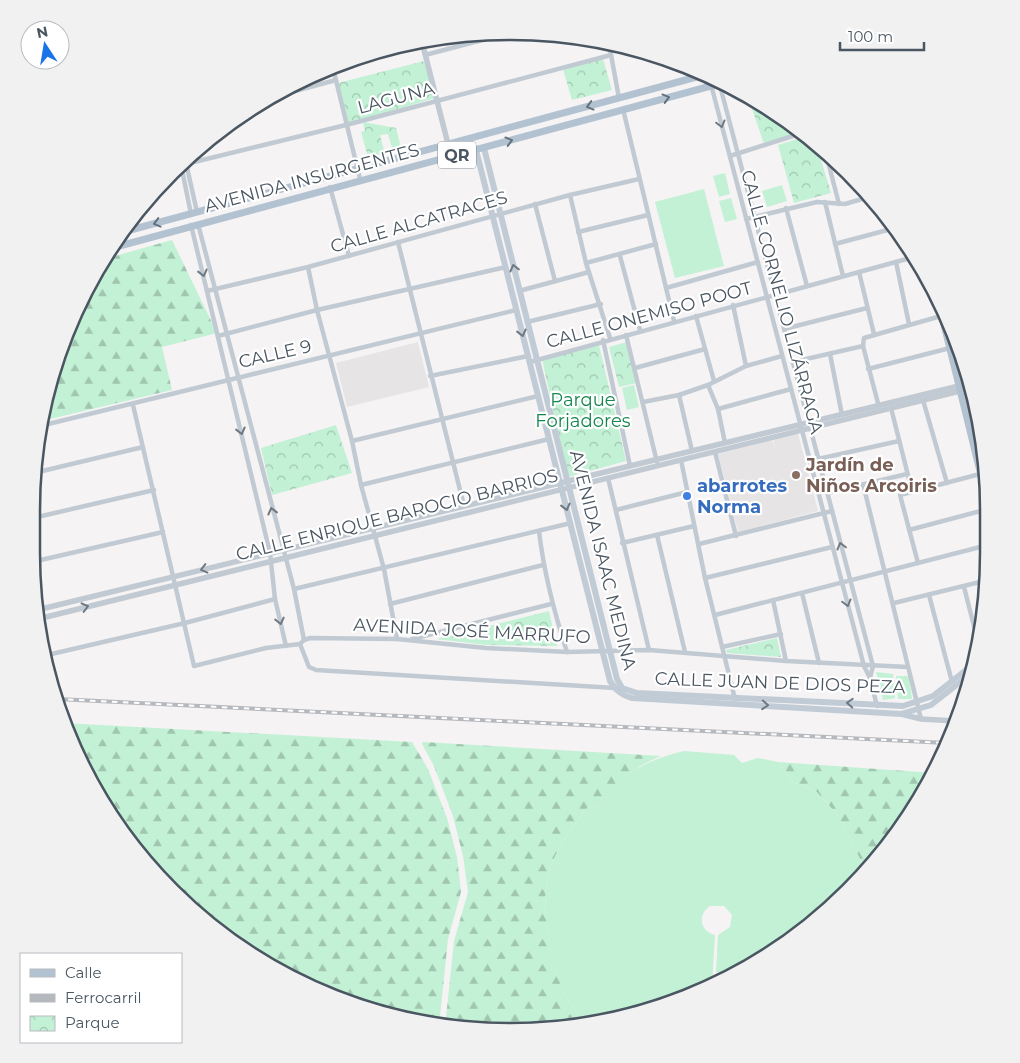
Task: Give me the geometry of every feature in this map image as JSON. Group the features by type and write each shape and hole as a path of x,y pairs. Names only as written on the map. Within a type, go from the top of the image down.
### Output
{"main road":[{"name":"AVENIDA INSURGENTES","path":"134,229 357,167 694,78"},
{"name":"AVENIDA INSURGENTES","path":"122,245 330,187 480,149 711,86"},
{"path":"538,120 542,132"},
{"name":"AVENIDA ISAAC MEDINA","path":"480,149 500,213 520,291 527,322 538,396 602,650 610,681 618,688"},
{"name":"AVENIDA ISAAC MEDINA","path":"480,149 493,216 516,310 568,484 618,688"},
{"path":"134,229 137,240"},
{"path":"948,342 957,364"},
{"path":"953,685 964,674"},
{"path":"917,706 963,679"},
{"name":"CALLE JUAN DE DIOS PEZA","path":"618,688 622,695 632,698 735,699 917,706"},
{"name":"CALLE JUAN DE DIOS PEZA","path":"735,699 901,714 917,706"}],"street":[{"path":"425,55 478,41"},
{"path":"423,48 448,144"},
{"path":"610,51 619,98"},
{"name":"LAGUNA","path":"197,160 346,125 611,55"},
{"path":"335,74 360,179"},
{"path":"300,89 336,80"},
{"name":"CALLE CORNELIO LIZÁRRAGA","path":"711,86 841,582 864,666 870,678 878,712"},
{"name":"CALLE CORNELIO LIZÁRRAGA","path":"722,90 873,666 870,678"},
{"path":"623,109 674,321"},
{"path":"730,156 794,136"},
{"path":"829,166 839,204"},
{"path":"186,171 194,213"},
{"name":"CALLE ALCATRACES","path":"207,291 308,267 570,194 639,179"},
{"path":"330,187 349,256"},
{"path":"570,194 588,272 601,304 610,338"},
{"path":"746,219 786,208 825,202 839,204 862,199"},
{"path":"825,202 843,276"},
{"path":"535,204 555,281"},
{"path":"786,208 807,286"},
{"path":"578,232 648,214"},
{"path":"195,225 215,289 284,558 294,588 302,642"},
{"path":"133,405 194,666 266,648 286,646 275,599 269,562 270,553 207,291 195,225"},
{"path":"835,244 887,230"},
{"path":"398,242 464,506"},
{"path":"586,263 620,256 656,244"},
{"path":"620,256 640,330"},
{"name":"CALLE ONEMISO POOT","path":"430,376 532,359 907,259"},
{"path":"666,288 758,262"},
{"path":"896,262 910,324"},
{"path":"218,336 317,310 506,266"},
{"path":"308,267 317,310 352,441 360,485 374,528 384,569 397,639"},
{"path":"520,291 588,272"},
{"path":"860,272 874,334"},
{"path":"527,322 601,304"},
{"path":"733,305 746,366"},
{"path":"784,329 867,308"},
{"name":"CALLE 9","path":"48,424 133,405 238,377 516,310"},
{"path":"696,316 714,381"},
{"path":"879,408 863,346 864,338 938,317"},
{"path":"626,335 644,402 657,463"},
{"path":"603,340 630,466"},
{"path":"793,362 863,346"},
{"path":"868,369 950,348"},
{"path":"635,368 704,350"},
{"path":"830,354 842,415"},
{"path":"644,402 679,395 708,385 746,366 782,356"},
{"path":"708,385 718,409 725,443"},
{"name":"CALLE ENRIQUE BAROCIO BARRIOS","path":"45,617 376,536 630,466 681,460 842,415 879,408 891,408 964,388"},
{"name":"CALLE ENRIQUE BAROCIO BARRIOS","path":"809,425 964,388"},
{"path":"718,409 791,389"},
{"path":"679,395 692,451"},
{"path":"352,441 538,396"},
{"path":"923,400 947,483"},
{"path":"891,408 912,491"},
{"name":"CALLE ENRIQUE BAROCIO BARRIOS","path":"568,484 608,478 692,451 801,428"},
{"path":"360,485 549,439"},
{"path":"818,459 899,441"},
{"path":"42,471 143,447"},
{"path":"246,453 257,450"},
{"path":"715,452 736,536"},
{"path":"681,460 705,578 735,699"},
{"path":"827,494 907,474"},
{"path":"918,563 900,495 979,476"},
{"path":"608,478 649,650"},
{"path":"863,484 884,572 894,603 921,719"},
{"name":"CALLE ENRIQUE BAROCIO BARRIOS","path":"43,608 464,506 561,486"},
{"path":"40,516 154,490"},
{"path":"616,510 688,492"},
{"path":"699,544 832,511"},
{"path":"909,530 980,511"},
{"path":"294,588 384,569 578,522"},
{"path":"622,543 694,526"},
{"path":"539,531 543,565 551,604 567,652"},
{"path":"40,560 163,532"},
{"path":"657,535 685,652"},
{"path":"705,578 832,547"},
{"path":"715,615 980,547"},
{"path":"580,564 588,562"},
{"path":"390,604 543,565"},
{"path":"894,603 979,583"},
{"path":"964,587 974,626"},
{"path":"802,593 820,663"},
{"path":"929,595 953,685"},
{"path":"51,655 185,623 275,599"},
{"path":"773,600 786,661"},
{"path":"408,640 551,604"},
{"path":"722,647 781,634"},
{"name":"AVENIDA JOSÉ MARRUFO","path":"286,646 310,638 397,639 486,648 567,652 649,650 786,661 908,667"},
{"name":"CALLE JUAN DE DIOS PEZA","path":"302,642 309,667 316,670 618,688"},
{"name":"CALLE JUAN DE DIOS PEZA","path":"901,714 921,719 948,721"}],"shaded area":[{"path":"418,342 429,387 347,407 336,363"},
{"path":"798,433 818,511 738,532 718,454 772,440 775,449 773,439"}],"green space":[{"path":"603,59 612,90 572,100 563,69"},
{"path":"424,61 435,98 347,124 338,83"},
{"path":"751,107 793,134 764,144"},
{"path":"363,122 396,128 401,148 393,151 388,134 380,135 385,154 368,157 361,132 365,131"},
{"path":"798,139 820,157 831,193 794,203 778,145"},
{"path":"725,173 730,194 719,197 713,176"},
{"path":"782,185 787,201 767,207 762,191"},
{"path":"704,189 724,266 675,278 655,202"},
{"path":"731,198 737,219 725,222 719,201"},
{"path":"172,240 217,333 162,347 172,390 50,419 56,388 76,330 88,302 115,256"},
{"path":"627,342 637,383 619,387 609,347"},
{"name":"Parque Forjadores","path":"599,345 626,461 568,477 542,359"},
{"path":"634,385 639,407 627,410 622,388"},
{"path":"336,425 352,473 272,495 261,448"},
{"path":"549,611 557,646 486,645 436,639"},
{"path":"777,638 781,657 727,653 726,650"},
{"path":"876,672 893,674 895,698 883,700"},
{"path":"896,676 909,676 912,699 898,699"},
{"path":"72,723 412,742 428,769 447,818 457,857 461,892 448,939 440,1018 388,1007 359,998 302,975 275,960 224,926 200,906 157,863 119,814 103,788 88,761"},
{"path":"423,742 661,756 635,769 613,789 603,805 587,808 563,842 552,863 548,877 545,910 549,944 563,990 580,1018 510,1023 446,1018 454,941 468,892 463,856 453,816 434,766 422,744"},
{"path":"684,751 734,755 742,763 758,758 778,762 793,782 816,791 836,813 863,863 820,906 796,926 771,944 721,973 716,972 718,935 730,927 732,915 724,906 710,906 703,914 702,922 706,930 715,935 712,977 661,998 632,1007 580,1018 563,990 549,944 545,910 548,877 552,863 563,842 587,808 603,805 618,784 627,776 660,758"},
{"path":"778,762 926,772 901,814 863,863 836,813 816,791 793,782"}],"railway":[{"path":"64,699 940,743"}],"place":[{"name":"Jardín de Niños Arcoiris","path":"796,475"},
{"name":"abarrotes Norma","path":"687,496"}]}
